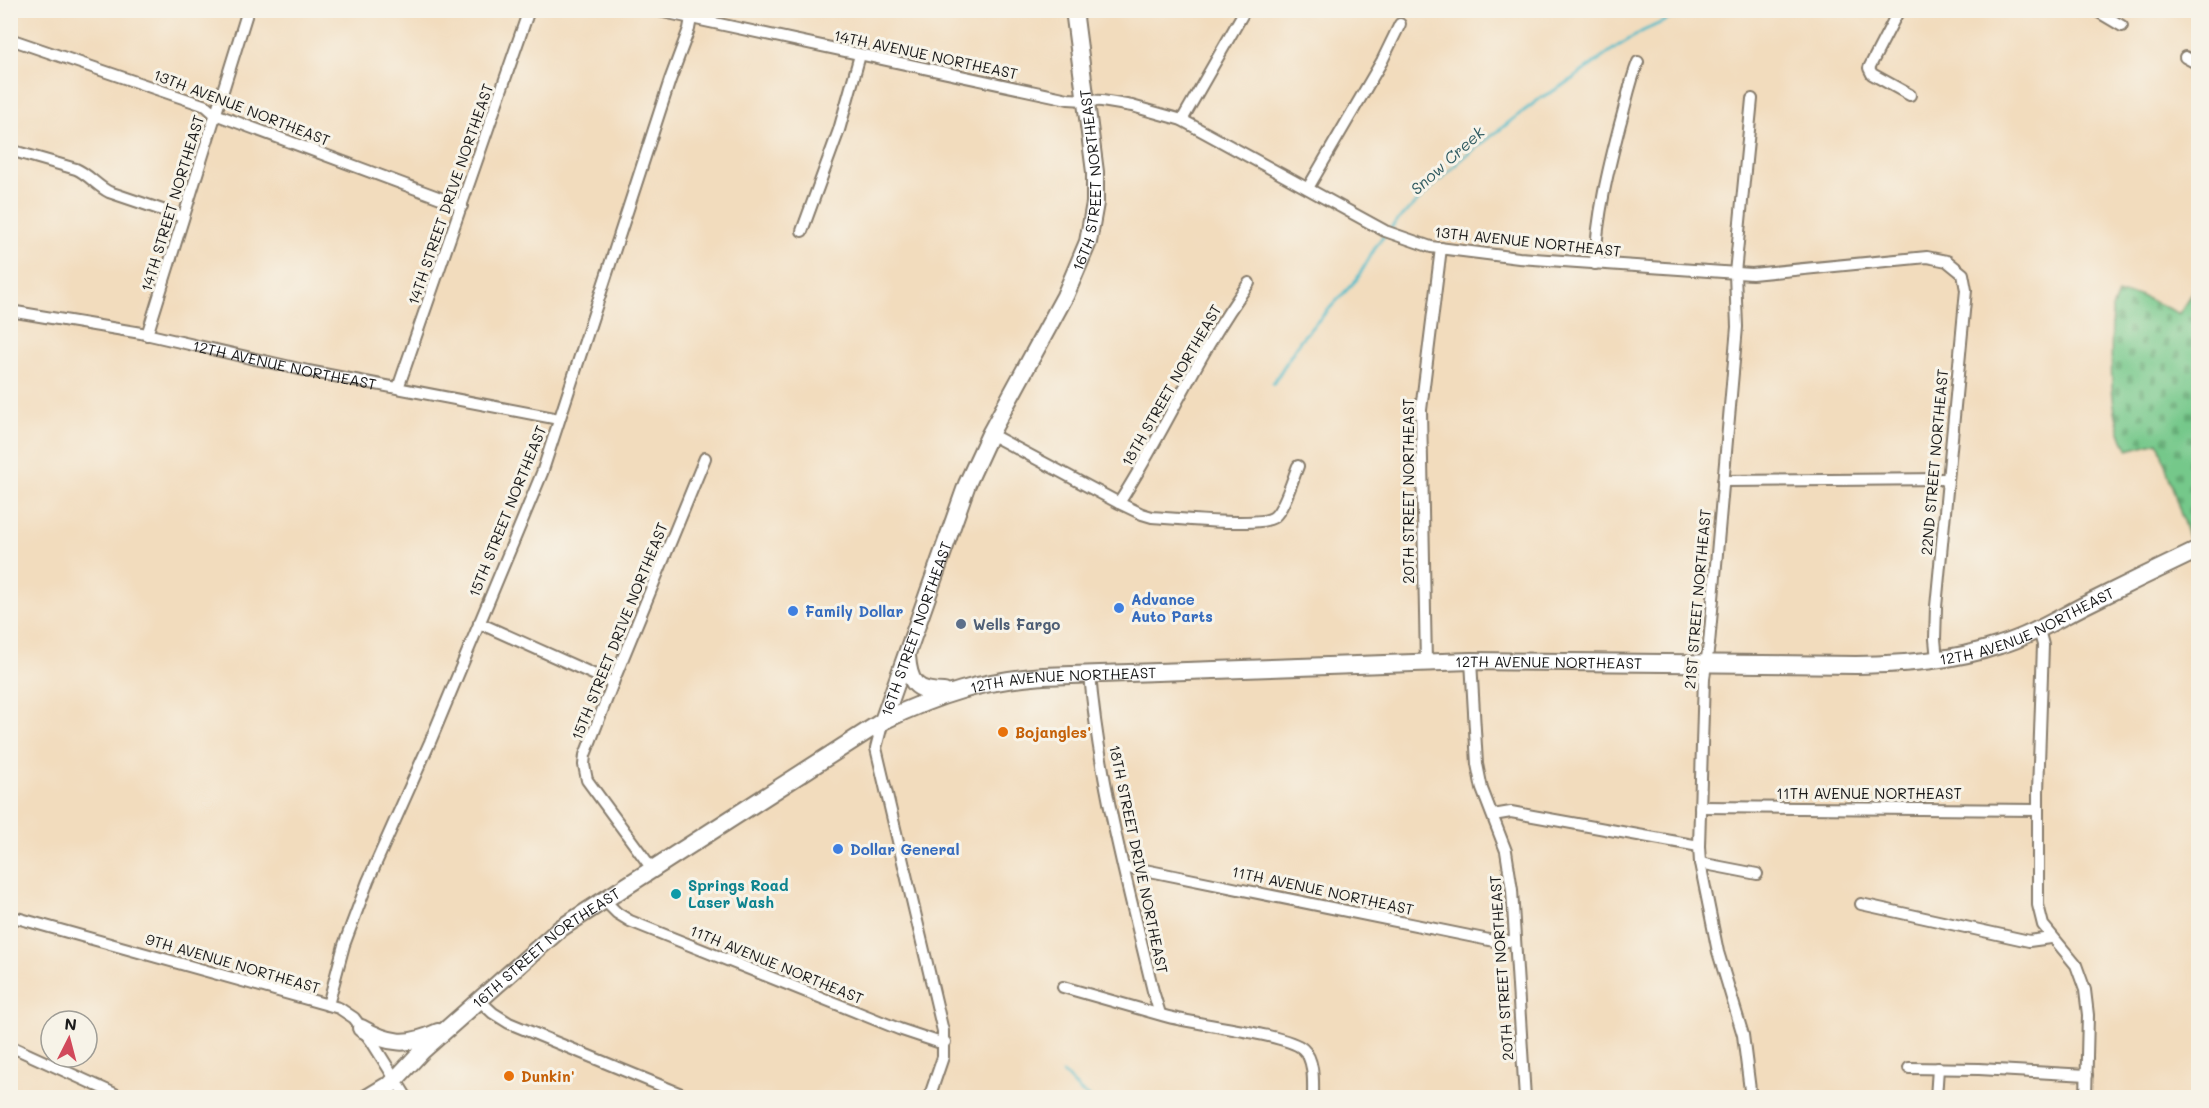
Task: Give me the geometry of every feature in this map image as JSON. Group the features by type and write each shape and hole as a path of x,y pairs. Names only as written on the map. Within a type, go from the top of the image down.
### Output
{"main road":[{"name":"16TH STREET NORTHEAST","path":"378,1098 394,1078 447,1028 549,938 604,900 883,721 967,484 990,435 1065,296 1088,242 1096,188 1074,10"},
{"name":"12TH AVENUE NORTHEAST","path":"883,721 951,692 1005,680 1090,674 1471,661 1866,665 1937,660 2001,645 2039,630 2157,568 2199,550"},
{"path":"906,655 909,675 915,684 925,690 951,692"},
{"path":"362,1028 377,1037 393,1042 408,1042 422,1040 447,1028"}],"street":[{"name":"14TH STREET NORTHEAST","path":"147,335 248,10"},
{"name":"14TH STREET DRIVE NORTHEAST","path":"398,388 529,10"},
{"name":"14TH AVENUE NORTHEAST","path":"654,10 1068,99 1086,100"},
{"path":"1182,120 1245,10"},
{"path":"1899,10 1869,68 1872,74 1910,95"},
{"path":"2095,10 2122,26"},
{"name":"15TH STREET NORTHEAST","path":"328,1005 344,945 368,881 542,473 670,80 689,29 690,18"},
{"path":"1308,188 1382,61 1400,24"},
{"name":"13TH AVENUE NORTHEAST","path":"10,39 206,106 215,114 462,206"},
{"path":"802,231 839,130 861,55"},
{"path":"2185,57 2199,64"},
{"path":"1595,264 1599,211 1630,82 1638,62"},
{"name":"21ST STREET NORTHEAST","path":"1751,1098 1743,1035 1718,952 1700,863 1699,846 1703,709 1737,327 1735,273 1752,99"},
{"name":"13TH AVENUE NORTHEAST","path":"1086,100 1132,106 1182,120 1385,231 1412,242 1441,248 1519,258 1752,274 1927,257 1947,261 1958,270"},
{"path":"10,150 84,172 101,188 109,192 183,217"},
{"name":"20TH STREET NORTHEAST","path":"1426,662 1421,410 1441,248"},
{"name":"22ND STREET NORTHEAST","path":"1937,660 1936,607 1966,290 1963,274 1958,270"},
{"name":"18TH STREET NORTHEAST","path":"1119,503 1136,478 1205,352 1235,302 1250,283"},
{"name":"12TH AVENUE NORTHEAST","path":"10,311 92,324 308,371 560,419"},
{"path":"990,435 1119,503 1152,517 1261,522 1277,515 1298,466"},
{"name":"15TH STREET DRIVE NORTHEAST","path":"653,870 596,795 585,774 585,755 705,458"},
{"path":"1723,481 1947,479"},
{"path":"479,623 613,683"},
{"path":"2039,630 2043,645 2038,810 2038,905 2043,925 2051,938 2076,966 2085,990 2088,1016 2086,1098"},
{"name":"20TH STREET NORTHEAST","path":"1471,661 1477,764 1482,789 1502,838 1509,863 1525,1098"},
{"name":"18TH STREET DRIVE NORTHEAST","path":"1090,674 1102,766 1124,868 1160,1014"},
{"path":"883,721 876,748 945,1042 943,1057 929,1098"},
{"name":"11TH AVENUE NORTHEAST","path":"1700,807 2038,810"},
{"path":"1492,815 1511,812 1699,846"},
{"path":"1700,863 1757,874"},
{"name":"11TH AVENUE NORTHEAST","path":"1124,868 1152,871 1494,941 1515,941"},
{"name":"11TH AVENUE NORTHEAST","path":"604,900 617,913 630,921 898,1029 938,1042 945,1042"},
{"path":"1862,903 2029,941 2051,938"},
{"name":"9TH AVENUE NORTHEAST","path":"10,916 339,1008 349,1014 362,1028 407,1098"},
{"path":"1063,987 1160,1014 1273,1038 1299,1046 1306,1053 1312,1071 1313,1098"},
{"path":"479,1000 509,1023 691,1098"},
{"path":"10,1046 124,1098"},
{"path":"1909,1068 2087,1075"},
{"path":"1936,1098 1938,1068"},
{"path":"361,1098 394,1078"}],"green space":[{"path":"2198,279 2198,538 2190,543 2158,442 2128,450 2121,434 2113,399 2112,308 2118,294 2139,295 2180,314"}],"waterway":[{"name":"Snow Creek","path":"1273,384 1301,339 1357,279 1378,243 1397,221 1464,157 1542,97 1564,85 1618,46 1643,31 1689,10"},
{"path":"1063,1073 1090,1098"}],"place":[{"name":"Advance Auto Parts","path":"1119,608"},
{"name":"Family Dollar","path":"793,611"},
{"name":"Wells Fargo","path":"961,624"},
{"name":"Bojangles'","path":"1003,732"},
{"name":"Dollar General","path":"838,849"},
{"name":"Springs Road Laser Wash","path":"676,894"},
{"name":"Dunkin'","path":"509,1076"}]}
